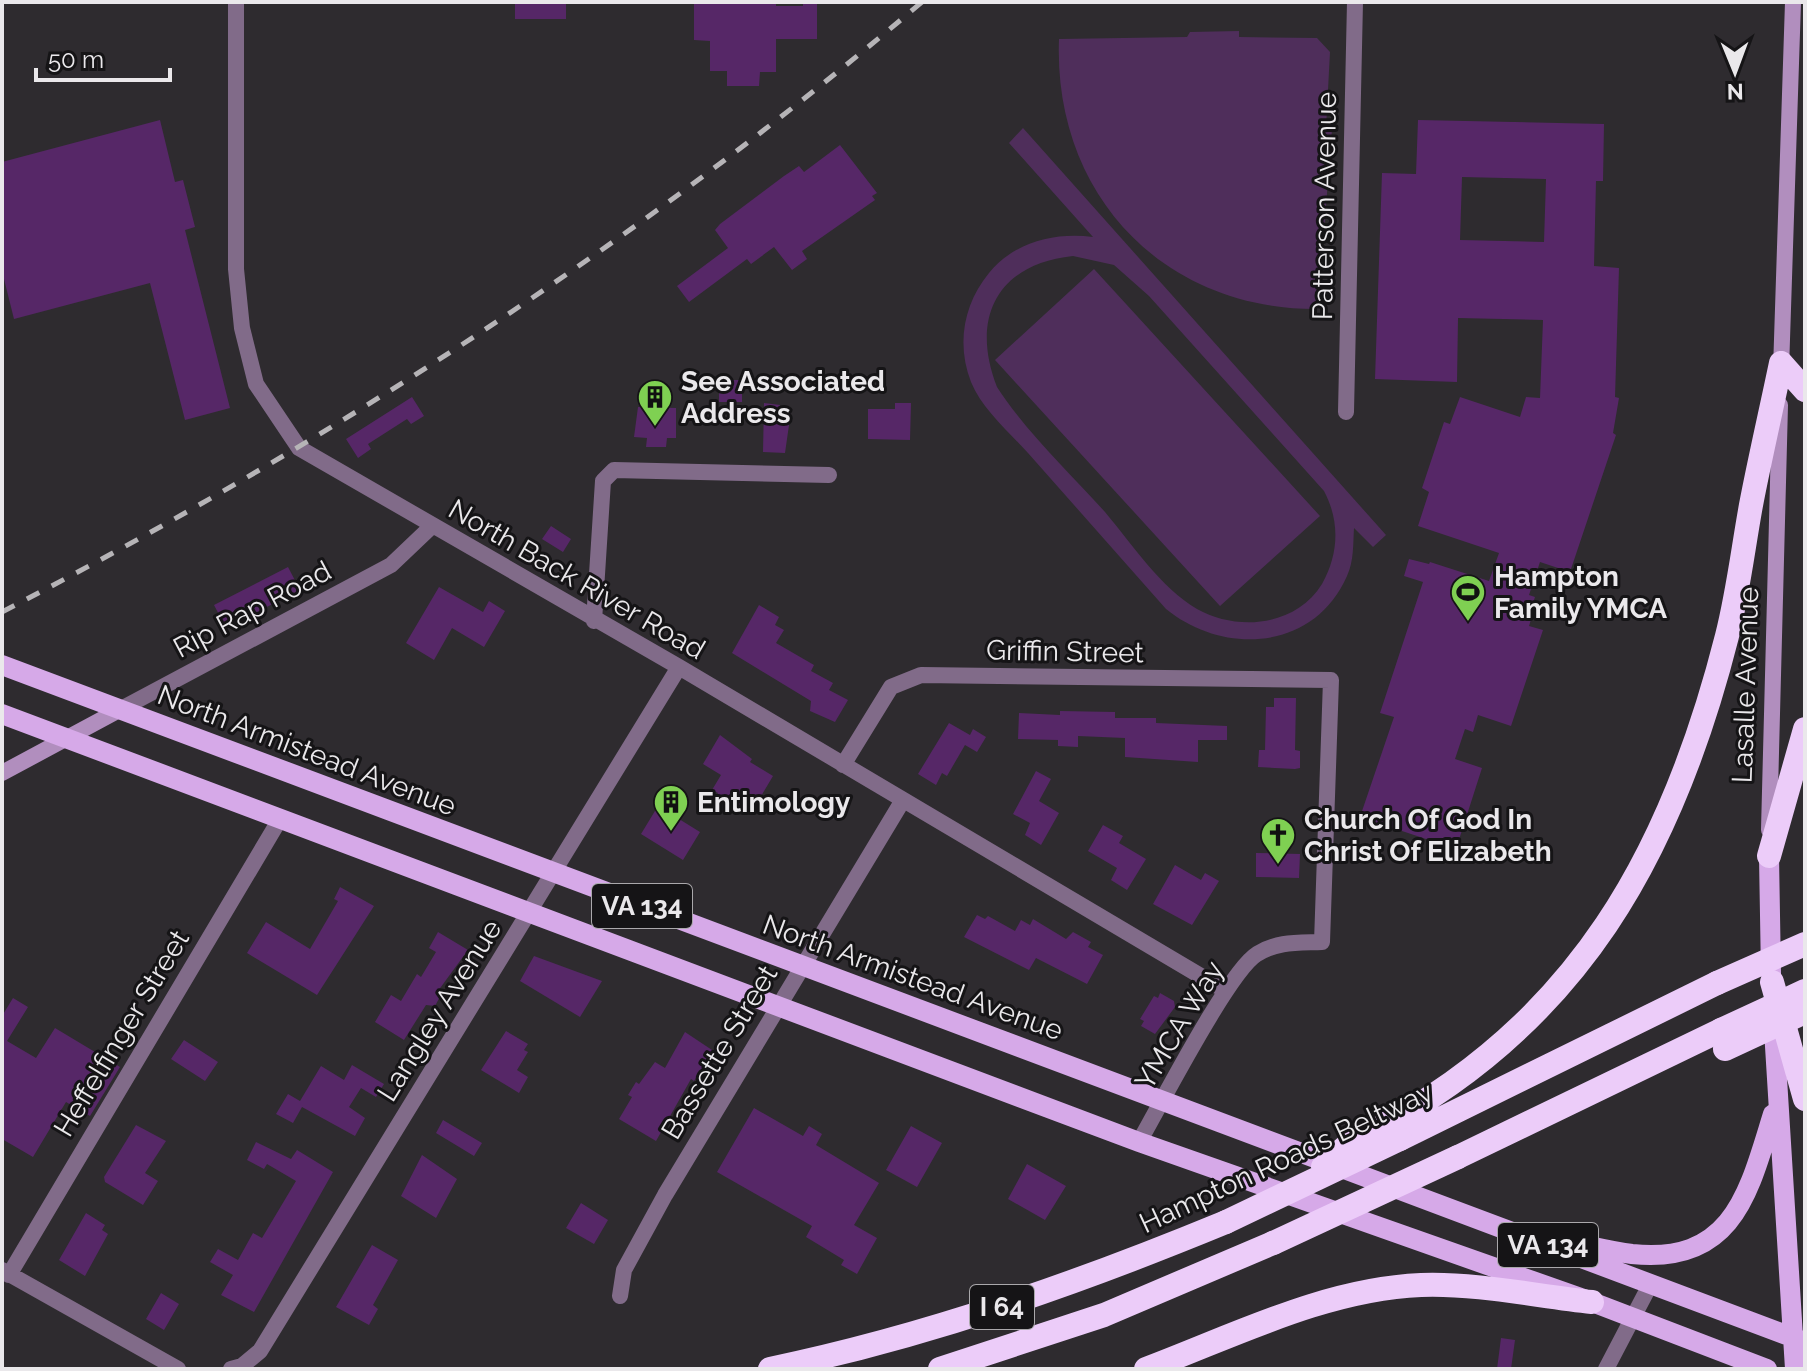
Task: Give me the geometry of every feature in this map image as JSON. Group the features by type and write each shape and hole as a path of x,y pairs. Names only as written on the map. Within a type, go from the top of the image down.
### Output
{"highway":[{"path":"1781,363 1805,390"},
{"path":"1300,1187 1350,1143 1437,1094 1517,1031 1561,986 1609,925 1651,851 1701,726 1727,635 1781,363"},
{"path":"1769,856 1805,729"},
{"name":"Hampton Roads Beltway","path":"770,1369 991,1311 1115,1268 1226,1222 1717,983 1805,944"},
{"path":"1772,982 1805,1099"},
{"name":"I 64","path":"940,1369 1104,1315 1273,1243 1614,1082 1723,1039 1805,991"},
{"path":"1723,1039 1805,1012"},
{"path":"1146,1369 1331,1300 1377,1290 1452,1286 1592,1302"}],"main road":[{"name":"Lasalle Avenue","path":"1793,2 1769,856 1777,1103 1799,1340 1795,1369"},
{"name":"North Armistead Avenue","path":"2,665 1799,1340"},
{"name":"Rip Rap Road","path":"2,773 121,709"},
{"name":"VA 134","path":"2,714 775,1007 1139,1142 1592,1302 1767,1369"},
{"path":"1515,1232 1633,1254 1655,1255 1694,1246 1720,1231 1740,1210 1777,1103"}],"street":[{"name":"North Back River Road","path":"236,2 236,269 242,328 256,384 299,448 594,621 679,667 1226,991"},
{"name":"Patterson Avenue","path":"1346,412 1355,2"},
{"path":"594,621 603,481 614,470 829,475"},
{"name":"Rip Rap Road","path":"121,709 391,565 432,526"},
{"name":"Langley Avenue","path":"231,1369 242,1366 260,1351 679,667"},
{"name":"Griffin Street","path":"843,765 891,687 921,675 1331,680 1322,942"},
{"name":"Bassette Street","path":"620,1296 624,1270 775,1007 903,800"},
{"name":"Heffelfinger Street","path":"5,1272 280,819"},
{"name":"YMCA Way","path":"1139,1142 1226,991 1254,955 1280,943 1322,942"},
{"path":"5,1272 178,1369"},
{"path":"1606,1369 1651,1283"}],"shaded area":[{"path":"1239,31 1239,37 1317,38 1330,52 1326,128 1332,129 1318,309 1262,304 1211,289 1166,265 1128,232 1097,192 1075,146 1062,95 1059,39 1187,37 1190,32"},
{"path":"1023,128 1386,535 1373,547 1354,528 1347,576 1332,601 1313,619 1291,632 1266,638 1240,639 1214,634 1189,624 1166,609 982,402 971,382 964,353 968,311 980,285 999,262 1023,247 1064,236 1093,237 1009,143","holes":["1073,256 1114,265 1149,296 1324,491 1335,526 1332,561 1322,584 1297,609 1265,621 1230,621 1197,609 1184,600 1159,578 1105,512 1035,436 997,387 989,362 989,317 996,299 1008,283 1025,270 1047,261"]},
{"path":"1094,269 1320,516 1220,606 995,360"}],"building":[{"path":"515,2 566,2 566,19 515,19"},
{"path":"694,2 776,2 776,6 803,6 803,2 817,2 817,39 776,39 776,72 760,72 759,86 727,86 727,71 710,71 710,41 694,40"},
{"path":"160,120 175,182 183,180 195,227 185,230 230,408 185,420 150,283 14,319 2,271 2,162"},
{"path":"1418,120 1604,124 1603,181 1596,181 1594,266 1619,268 1615,397 1619,398 1613,433 1616,435 1570,572 1540,562 1529,595 1535,597 1533,603 1536,604 1529,626 1543,630 1511,726 1478,715 1473,732 1465,729 1455,759 1482,768 1456,849 1360,817 1394,717 1380,713 1423,582 1404,576 1409,559 1430,562 1489,581 1499,553 1418,526 1429,492 1422,488 1444,422 1450,424 1460,397 1520,417 1526,397 1540,398 1543,320 1458,318 1457,382 1375,379 1382,173 1416,174","holes":["1462,177 1546,179 1544,242 1460,240"]},
{"path":"840,145 877,193 872,196 875,200 802,251 807,259 792,270 774,247 751,264 747,259 689,302 677,286 728,248 715,230 720,224 799,166 804,172"},
{"path":"719,380 742,380 742,402 719,402"},
{"path":"412,397 424,416 411,424 407,419 368,444 371,449 358,458 346,439"},
{"path":"764,403 780,405 780,410 791,411 785,453 763,452"},
{"path":"895,403 911,403 910,440 868,439 868,409 895,409"},
{"name":"See Associated Address","path":"638,407 676,408 676,438 667,438 666,447 646,447 647,438 634,437"},
{"path":"551,526 571,539 563,552 542,539"},
{"path":"288,567 300,590 226,628 214,605"},
{"path":"439,587 483,612 489,601 505,611 484,647 452,628 434,660 406,643"},
{"path":"759,605 779,617 775,625 784,630 776,643 814,665 811,671 833,683 829,690 848,700 835,722 810,711 811,701 732,653"},
{"path":"1274,698 1296,698 1295,750 1300,751 1300,768 1258,767 1259,750 1265,750 1266,707 1274,707"},
{"path":"1060,711 1115,712 1115,718 1156,718 1156,723 1227,726 1227,740 1198,740 1198,762 1125,757 1125,738 1078,736 1078,747 1058,746 1058,740 1018,739 1019,713 1060,715"},
{"path":"949,723 970,735 973,729 986,737 977,752 965,745 947,776 942,773 936,785 918,774"},
{"path":"720,735 752,759 750,762 773,776 751,813 746,809 744,813 716,797 718,793 712,790 721,775 703,764"},
{"path":"1036,771 1051,779 1039,801 1059,813 1041,845 1025,835 1030,823 1013,814"},
{"name":"Entimology","path":"658,806 700,832 683,860 641,834"},
{"path":"1103,825 1123,836 1119,843 1146,859 1127,890 1111,880 1117,868 1088,851"},
{"name":"Church Of God In Christ Of Elizabeth","path":"1256,853 1300,854 1299,878 1256,877"},
{"path":"1175,865 1201,880 1205,873 1219,881 1192,925 1153,904"},
{"path":"340,887 374,906 317,995 247,953 266,922 310,949 338,901 334,899"},
{"path":"977,915 985,919 988,916 1015,931 1021,920 1030,925 1033,919 1066,939 1073,932 1091,942 1088,947 1103,955 1087,984 1036,958 1029,970 964,937"},
{"path":"438,932 468,950 438,991 442,993 435,1006 426,1005 404,1040 375,1022 391,995 401,1001 417,974 421,977 436,952 429,948"},
{"path":"534,956 602,981 580,1017 520,981"},
{"path":"1160,993 1174,1001 1175,1007 1155,1034 1141,1026 1144,1021 1140,1019 1154,996 1158,998"},
{"path":"13,998 28,1007 7,1041 36,1058 55,1028 120,1067 90,1116 66,1102 33,1157 2,1139 2,1016"},
{"path":"506,1031 528,1044 524,1050 528,1052 517,1070 528,1077 519,1093 481,1070"},
{"path":"685,1032 715,1052 706,1068 703,1066 694,1081 691,1079 656,1141 619,1119 632,1097 628,1095 636,1082 639,1084 655,1062 665,1068"},
{"path":"184,1040 218,1062 205,1081 171,1059"},
{"path":"352,1065 384,1084 376,1097 361,1088 349,1107 365,1118 355,1136 302,1107 293,1123 276,1114 288,1094 300,1101 321,1066 344,1080"},
{"path":"754,1108 803,1136 809,1126 822,1134 816,1145 879,1183 854,1225 877,1238 857,1274 841,1265 844,1260 806,1237 812,1226 717,1172"},
{"path":"443,1120 482,1143 474,1156 436,1133"},
{"path":"136,1125 166,1141 145,1173 158,1181 143,1205 105,1182 104,1177"},
{"path":"911,1126 942,1143 917,1187 886,1170"},
{"path":"256,1142 291,1159 297,1150 333,1172 254,1312 221,1295 233,1275 210,1262 218,1249 238,1260 253,1233 262,1238 296,1181 267,1164 264,1169 247,1160"},
{"path":"422,1155 457,1179 436,1218 401,1196"},
{"path":"1027,1164 1066,1186 1045,1220 1008,1199"},
{"path":"581,1203 608,1220 594,1244 566,1228"},
{"path":"86,1213 105,1225 102,1230 108,1234 85,1276 59,1260"},
{"path":"372,1245 398,1260 373,1305 378,1309 369,1325 336,1307"},
{"path":"161,1293 179,1304 164,1330 146,1319"},
{"path":"1501,1338 1515,1340 1511,1369 1497,1369"}],"railway":[{"path":"2,612 125,547 245,478 479,333 705,175 922,2"}],"place":[{"name":"See Associated Address","path":"655,428"},
{"name":"Hampton Family YMCA","path":"1468,623"},
{"name":"Entimology","path":"671,833"},
{"name":"Church Of God In Christ Of Elizabeth","path":"1278,866"}]}
